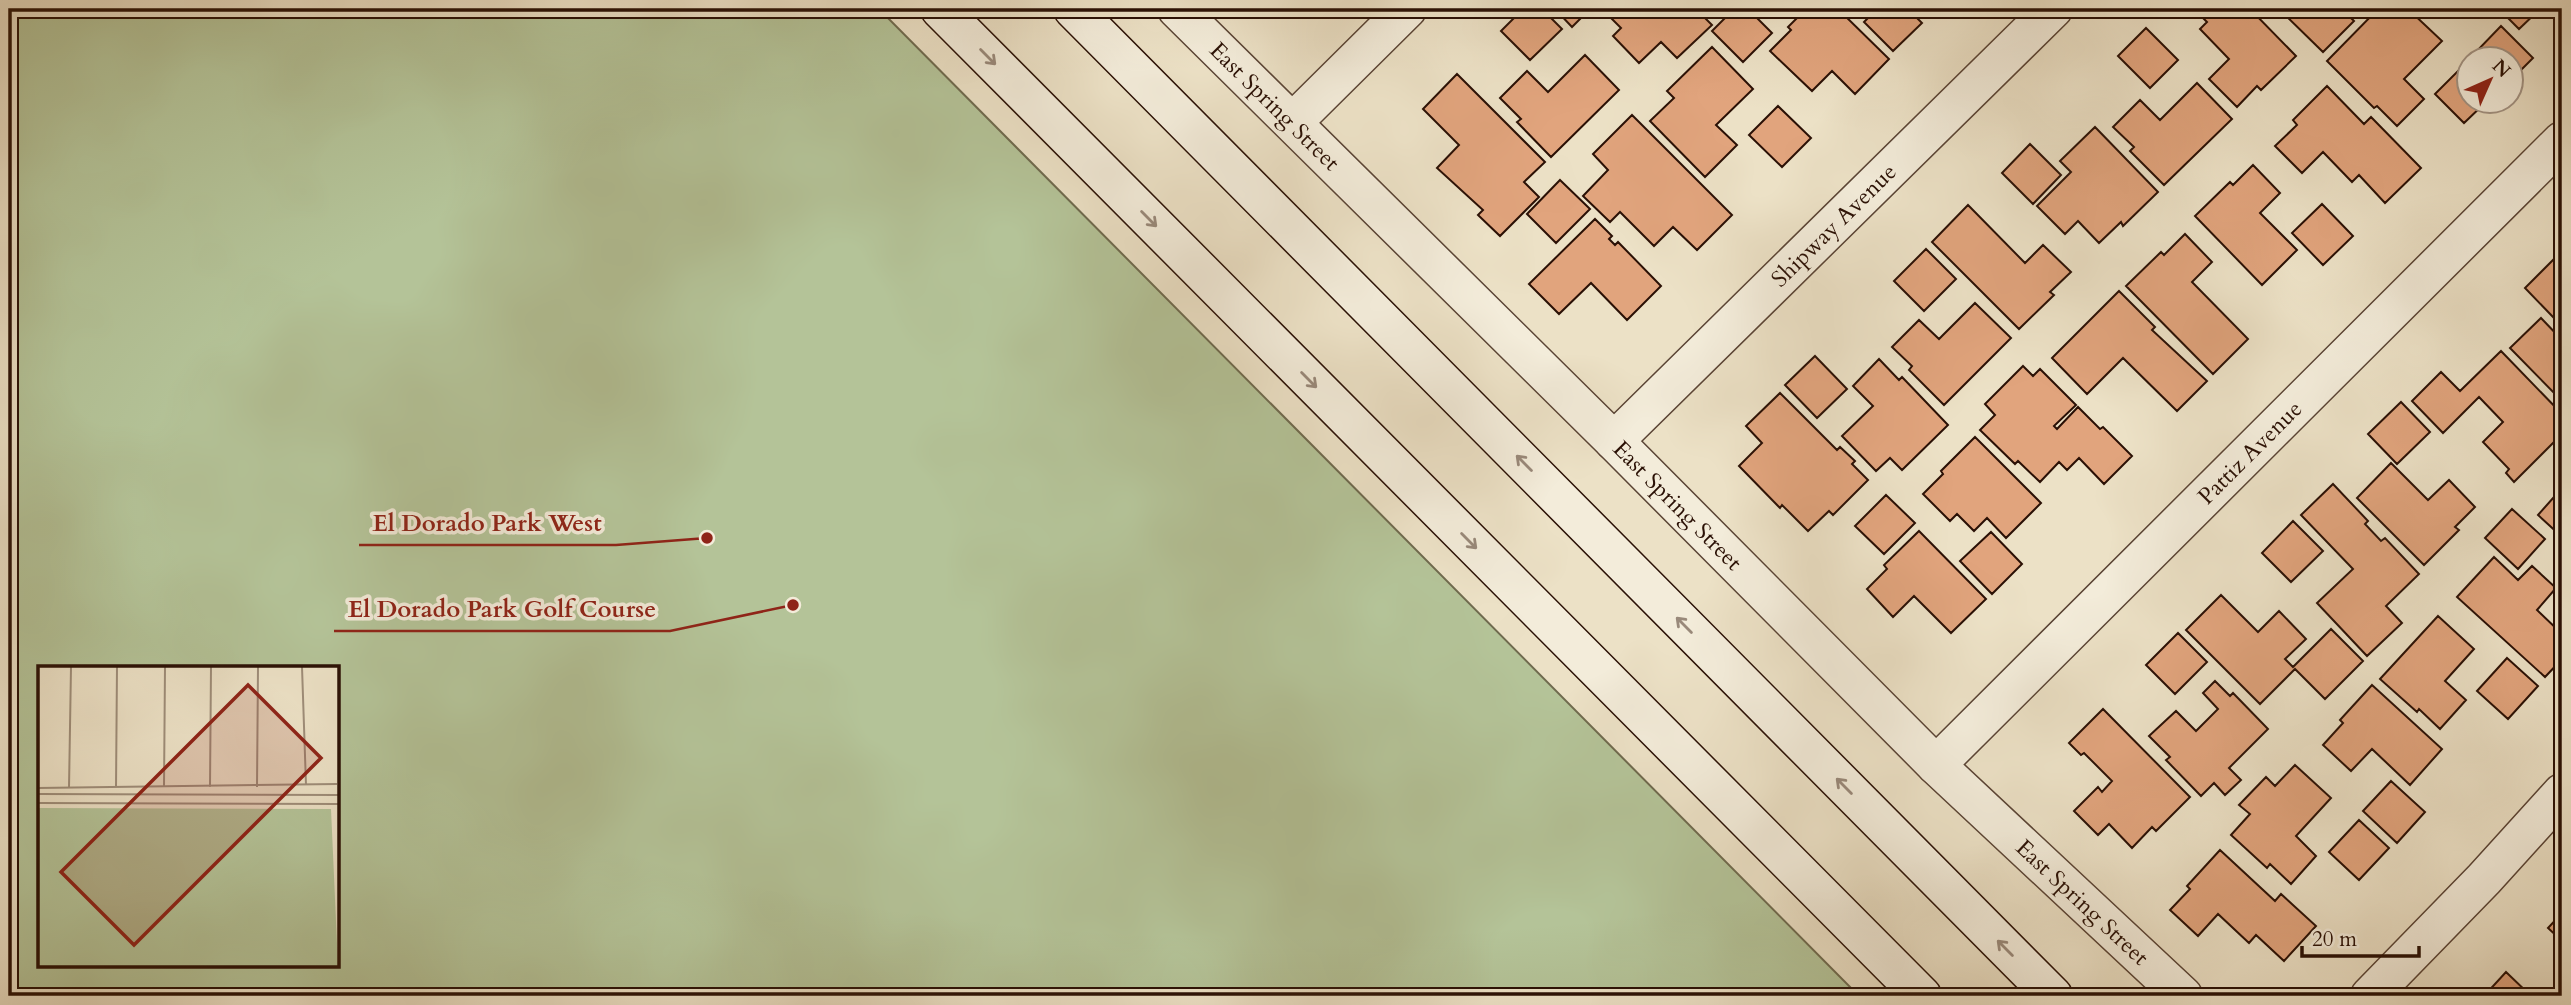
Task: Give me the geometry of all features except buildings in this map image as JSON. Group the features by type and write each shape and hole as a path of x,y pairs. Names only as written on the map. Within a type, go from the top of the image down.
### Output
{"street":[{"path":"940,9 1922,996"},
{"path":"1073,9 2053,996"},
{"name":"East Spring Street","path":"1178,9 1936,765 2183,996"},
{"path":"1293,122 1407,9"},
{"name":"Shipway Avenue","path":"1614,441 2053,9"},
{"name":"Pattiz Avenue","path":"1936,765 2562,141"},
{"path":"2371,996 2484,879 2562,793"}],"green space":[{"path":"9,9 879,9 1859,996 9,996"}],"place":[{"name":"El Dorado Park West","path":"707,538"},
{"name":"El Dorado Park Golf Course","path":"793,605"}]}
